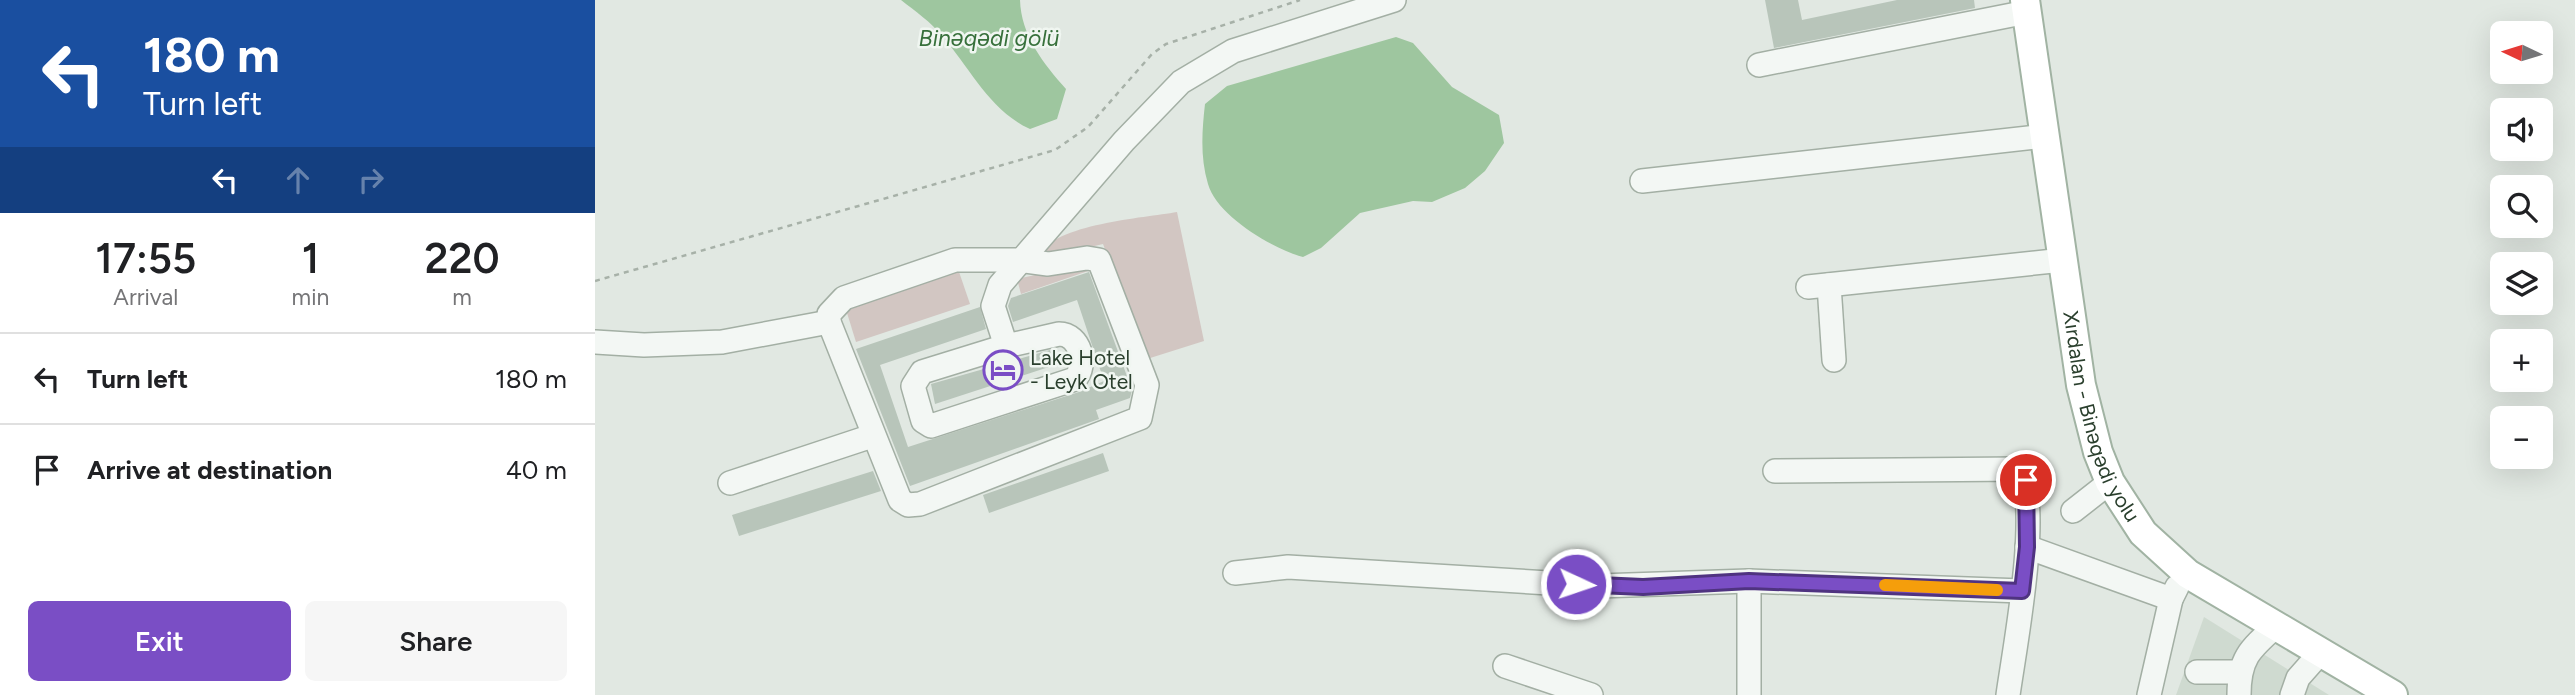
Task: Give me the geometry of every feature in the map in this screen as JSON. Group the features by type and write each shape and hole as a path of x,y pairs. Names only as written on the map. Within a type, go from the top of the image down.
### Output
{"main road":[{"name":"Xırdalan - Binəqədi yolu","path":"2026,6 2081,385 2098,452 2110,482 2143,533 2188,574 2321,652 2381,692"}],"street":[{"path":"1006,346 993,306 995,295 1018,260 1124,141 1189,77 1233,51 1394,0"},
{"path":"1759,65 2026,6"},
{"path":"1641,181 2045,136"},
{"path":"1087,258 1100,260 1147,385 1140,418 919,504 908,505 900,500 873,436 829,322 829,314 844,298 946,262 1018,260 1048,264 1087,258"},
{"path":"1834,360 1818,286 2063,260"},
{"path":"595,342 722,342 829,322"},
{"path":"1068,334 1075,340 1083,364 1081,373 1075,379 942,423 931,426 923,421 913,386 922,372 1006,346 1068,334"},
{"path":"730,483 873,436"},
{"path":"1775,471 2020,469 2026,480 2027,547 2008,695"},
{"path":"2073,511 2110,482"},
{"path":"2027,547 2171,599"},
{"path":"1235,573 1288,567 1632,586 1749,581 2022,591"},
{"path":"2149,695 2171,599 2188,574"},
{"path":"1749,581 1749,695"},
{"path":"2197,672 2239,684 2242,662 2253,646 2276,626"},
{"path":"2292,695 2298,678 2321,652"},
{"path":"1505,666 1591,695"}],"path":[{"path":"595,281 1055,150 1088,127 1152,54 1166,44 1300,0"}],"shaded area":[{"path":"1177,212 1204,341 1147,359 1103,244 1048,257 1039,255 1048,244 1081,229"},
{"path":"1080,265 1091,270 1021,294 1017,279"},
{"path":"957,266 970,304 856,342 847,313 855,302"},
{"path":"2204,617 2329,695 2176,695"}],"water":[{"name":"Binəqədi gölü","path":"901,0 1020,0 1021,13 1029,37 1049,69 1066,89 1057,119 1030,129 1016,121 981,88 938,31"},
{"path":"1396,37 1413,43 1452,87 1499,115 1504,143 1485,171 1465,188 1432,202 1413,201 1360,213 1321,248 1303,257 1262,239 1222,208 1213,196 1205,174 1205,104 1227,86"}],"building":[{"path":"1765,0 1798,0 1802,20 1897,0 1974,0 1975,8 1774,48"},
{"path":"1089,272 1132,390 1130,398 1096,410 1099,419 910,486 856,349 980,307 986,329 880,365 908,447 1079,392 1104,381 1077,300 1013,322 1008,306 1011,298"},
{"path":"1050,350 1055,365 935,404 931,384"},
{"path":"1103,453 1109,471 989,513 983,495"},
{"path":"873,471 881,491 739,536 732,515"}],"slow traffic":[{"path":"1885,585 1997,590"}],"place":[{"name":"Lake Hotel - Leyk Otel","path":"1003,370"}],"route":[{"path":"1576,584 1643,587 1749,581 2022,591 2027,547 2026,480"}]}
